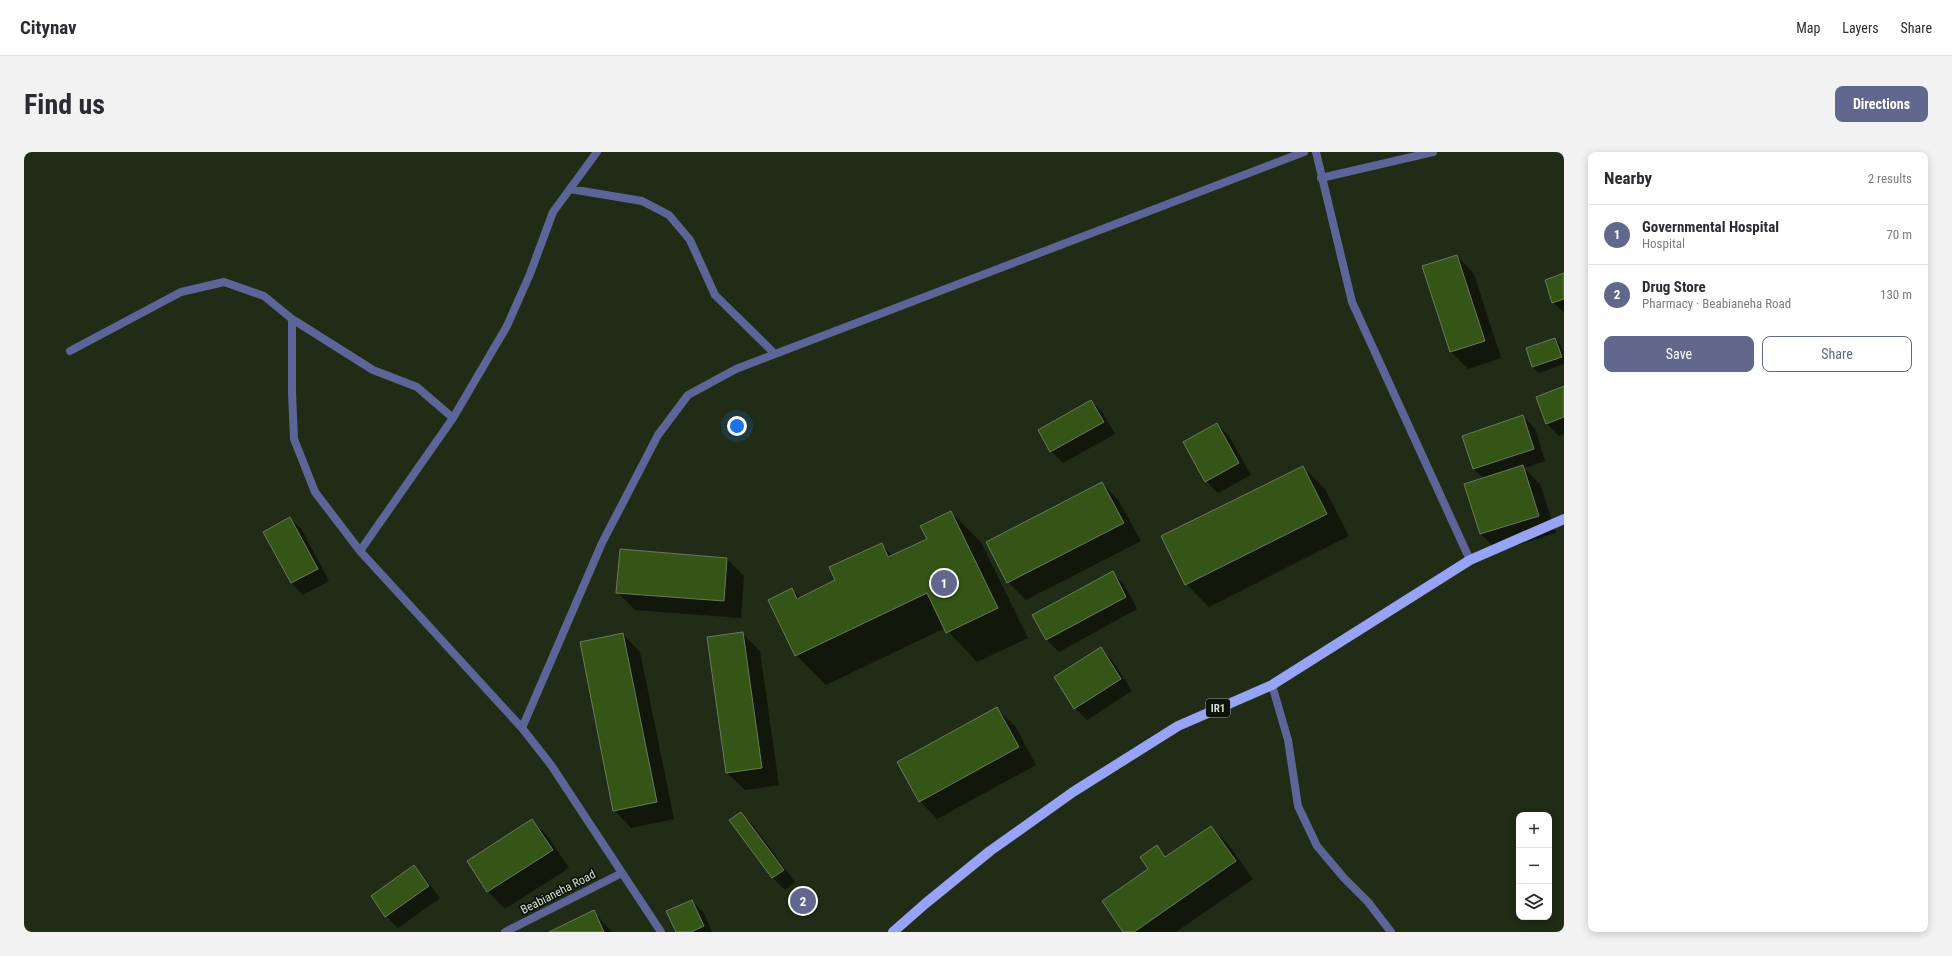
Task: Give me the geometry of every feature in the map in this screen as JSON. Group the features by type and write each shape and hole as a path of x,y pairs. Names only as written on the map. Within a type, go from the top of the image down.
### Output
{"main road":[{"name":"IR1","path":"893,932 926,902 990,851 1073,792 1178,726 1272,685 1470,560 1564,519"}],"street":[{"path":"360,551 453,418 507,326 530,274 553,212 597,152"},
{"path":"522,728 602,543 658,435 688,395 736,368 1304,152"},
{"path":"1316,152 1321,178 1352,302 1470,560"},
{"path":"1321,178 1433,152"},
{"path":"570,189 642,200 669,215 690,240 715,295 775,354"},
{"path":"70,351 181,292 224,282 264,296 292,319 373,370 417,387 453,418"},
{"path":"292,319 292,393 294,439 315,492 360,551 522,728 551,765 661,932"},
{"path":"1272,685 1288,740 1298,806 1317,846 1344,878 1368,902 1391,932"},
{"name":"Beabianeha Road","path":"505,932 622,873"}],"building":[{"path":"1457,255 1485,341 1450,352 1422,266"},
{"path":"1564,273 1564,299 1552,303 1545,280"},
{"path":"1555,338 1562,357 1532,367 1526,348"},
{"path":"1564,386 1564,417 1546,424 1536,397"},
{"path":"1091,400 1104,422 1050,452 1038,430"},
{"path":"1523,415 1534,449 1473,469 1462,436"},
{"path":"1217,423 1239,463 1205,482 1183,442"},
{"path":"1523,465 1539,516 1480,534 1464,484"},
{"path":"1303,466 1327,514 1185,585 1161,536"},
{"path":"1102,482 1124,523 1007,583 986,542"},
{"path":"951,511 998,608 946,633 927,593 795,656 768,600 792,588 797,599 835,580 829,567 882,543 888,557 927,539 920,526"},
{"path":"290,517 318,569 291,583 263,532"},
{"path":"620,549 727,558 724,601 616,593"},
{"path":"1113,571 1126,597 1046,640 1032,615"},
{"path":"743,632 762,768 726,773 707,637"},
{"path":"623,633 657,802 613,811 580,642"},
{"path":"1101,647 1121,679 1074,709 1054,677"},
{"path":"997,707 1019,747 919,802 897,762"},
{"path":"741,812 784,870 772,878 729,820"},
{"path":"532,819 553,850 487,892 467,861"},
{"path":"1211,826 1236,861 1134,932 1123,932 1102,901 1148,869 1140,857 1157,845 1165,857"},
{"path":"414,865 429,886 385,917 371,896"},
{"path":"692,900 704,926 691,932 676,932 666,911"},
{"path":"594,910 604,932 549,932"}],"place":[{"name":"Governmental Hospital","path":"944,583"},
{"name":"Drug Store","path":"803,901"}]}
